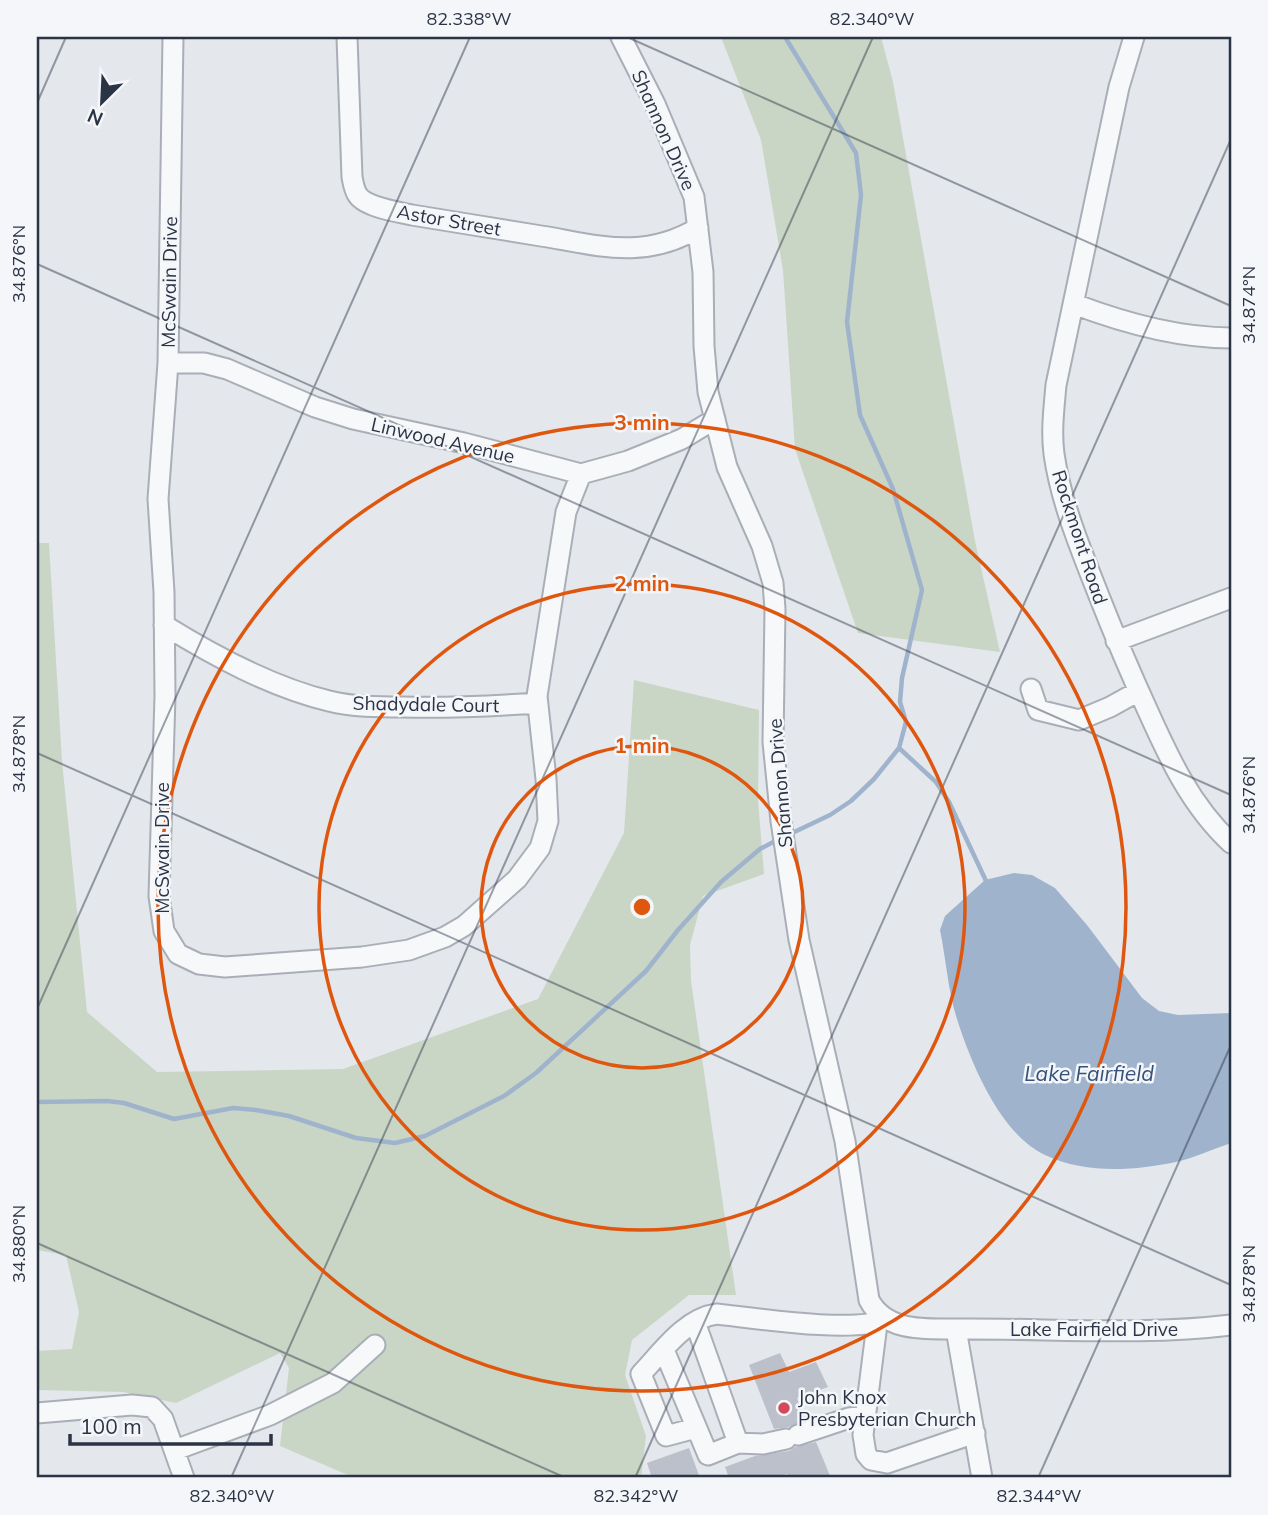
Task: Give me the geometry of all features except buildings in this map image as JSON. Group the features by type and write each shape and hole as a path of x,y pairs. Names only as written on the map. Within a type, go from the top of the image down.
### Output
{"street":[{"name":"McSwain Drive","path":"173,37 168,363 166,419 158,499 165,696 160,910 164,931 171,946 186,960 225,967 362,957 423,946 464,926 517,879 534,857 544,836 548,806 537,703 566,512 580,474"},
{"name":"Astor Street","path":"347,37 352,177 355,192 363,201 412,215 615,249 651,248 678,240 698,228"},
{"name":"Shannon Drive","path":"621,37 694,197 703,272 706,377 727,467 762,546 773,583 773,742 781,821 799,940 856,1200 866,1287 881,1322"},
{"name":"Rockmont Road","path":"1133,37 1119,87 1056,385 1054,454 1078,543 1116,641 1185,786 1207,818 1231,843"},
{"path":"1074,304 1129,322 1173,332 1231,338"},
{"name":"Linwood Avenue","path":"168,363 204,363 227,369 315,407 353,419 464,443 580,474"},
{"path":"580,474 628,461 682,439 715,419"},
{"path":"1116,641 1231,598"},
{"name":"Shadydale Court","path":"164,625 268,680 331,701 366,706 452,708 537,703"},
{"path":"1031,690 1038,709 1079,720 1139,691"},
{"path":"696,1428 666,1436 641,1374 664,1350 706,1315 849,1326 881,1322 907,1327 956,1329 982,1478"},
{"path":"695,1322 738,1443"},
{"path":"881,1322 865,1416 863,1447 872,1460 887,1463 975,1433"},
{"name":"Lake Fairfield Drive","path":"956,1329 1175,1330 1231,1325"},
{"path":"175,1450 270,1415 333,1383 375,1345"},
{"path":"664,1350 708,1455 738,1443 763,1444 849,1418 865,1416"},
{"path":"37,1413 147,1406 157,1411 163,1419 184,1478"}],"green space":[{"path":"721,37 881,37 893,82 975,541 1000,652 858,633 795,449 783,270 761,140"},
{"path":"37,543 49,543 62,761 87,1012 157,1072 343,1069 538,999 624,833 634,680 759,710 758,800 764,874 703,896 690,945 691,981 736,1295 689,1295 632,1340 625,1375 646,1436 641,1478 355,1478 280,1446 289,1368 280,1353 176,1403 123,1392 37,1390 37,1351 72,1349 79,1312 66,1255 37,1250"}],"water":[{"name":"Lake Fairfield","path":"1014,873 1032,875 1055,888 1087,925 1142,998 1159,1011 1178,1015 1231,1013 1231,1143 1176,1162 1109,1169 1076,1165 1045,1155 1014,1131 989,1096 963,1037 951,997 940,930 945,916 985,880"}],"waterway":[{"path":"785,37 856,153 861,195 847,322 860,415 893,489 922,590 902,678 900,702 906,722 899,748 874,779 851,801 830,815 788,835"},
{"path":"899,748 936,782 949,802 987,883"},
{"path":"37,1102 124,1103 174,1119 233,1108 256,1110 289,1116 356,1138 395,1143 425,1136 504,1096 536,1073 646,971 721,882 760,849 777,840"}],"place":[{"name":"John Knox Presbyterian Church","path":"784,1408"}]}
